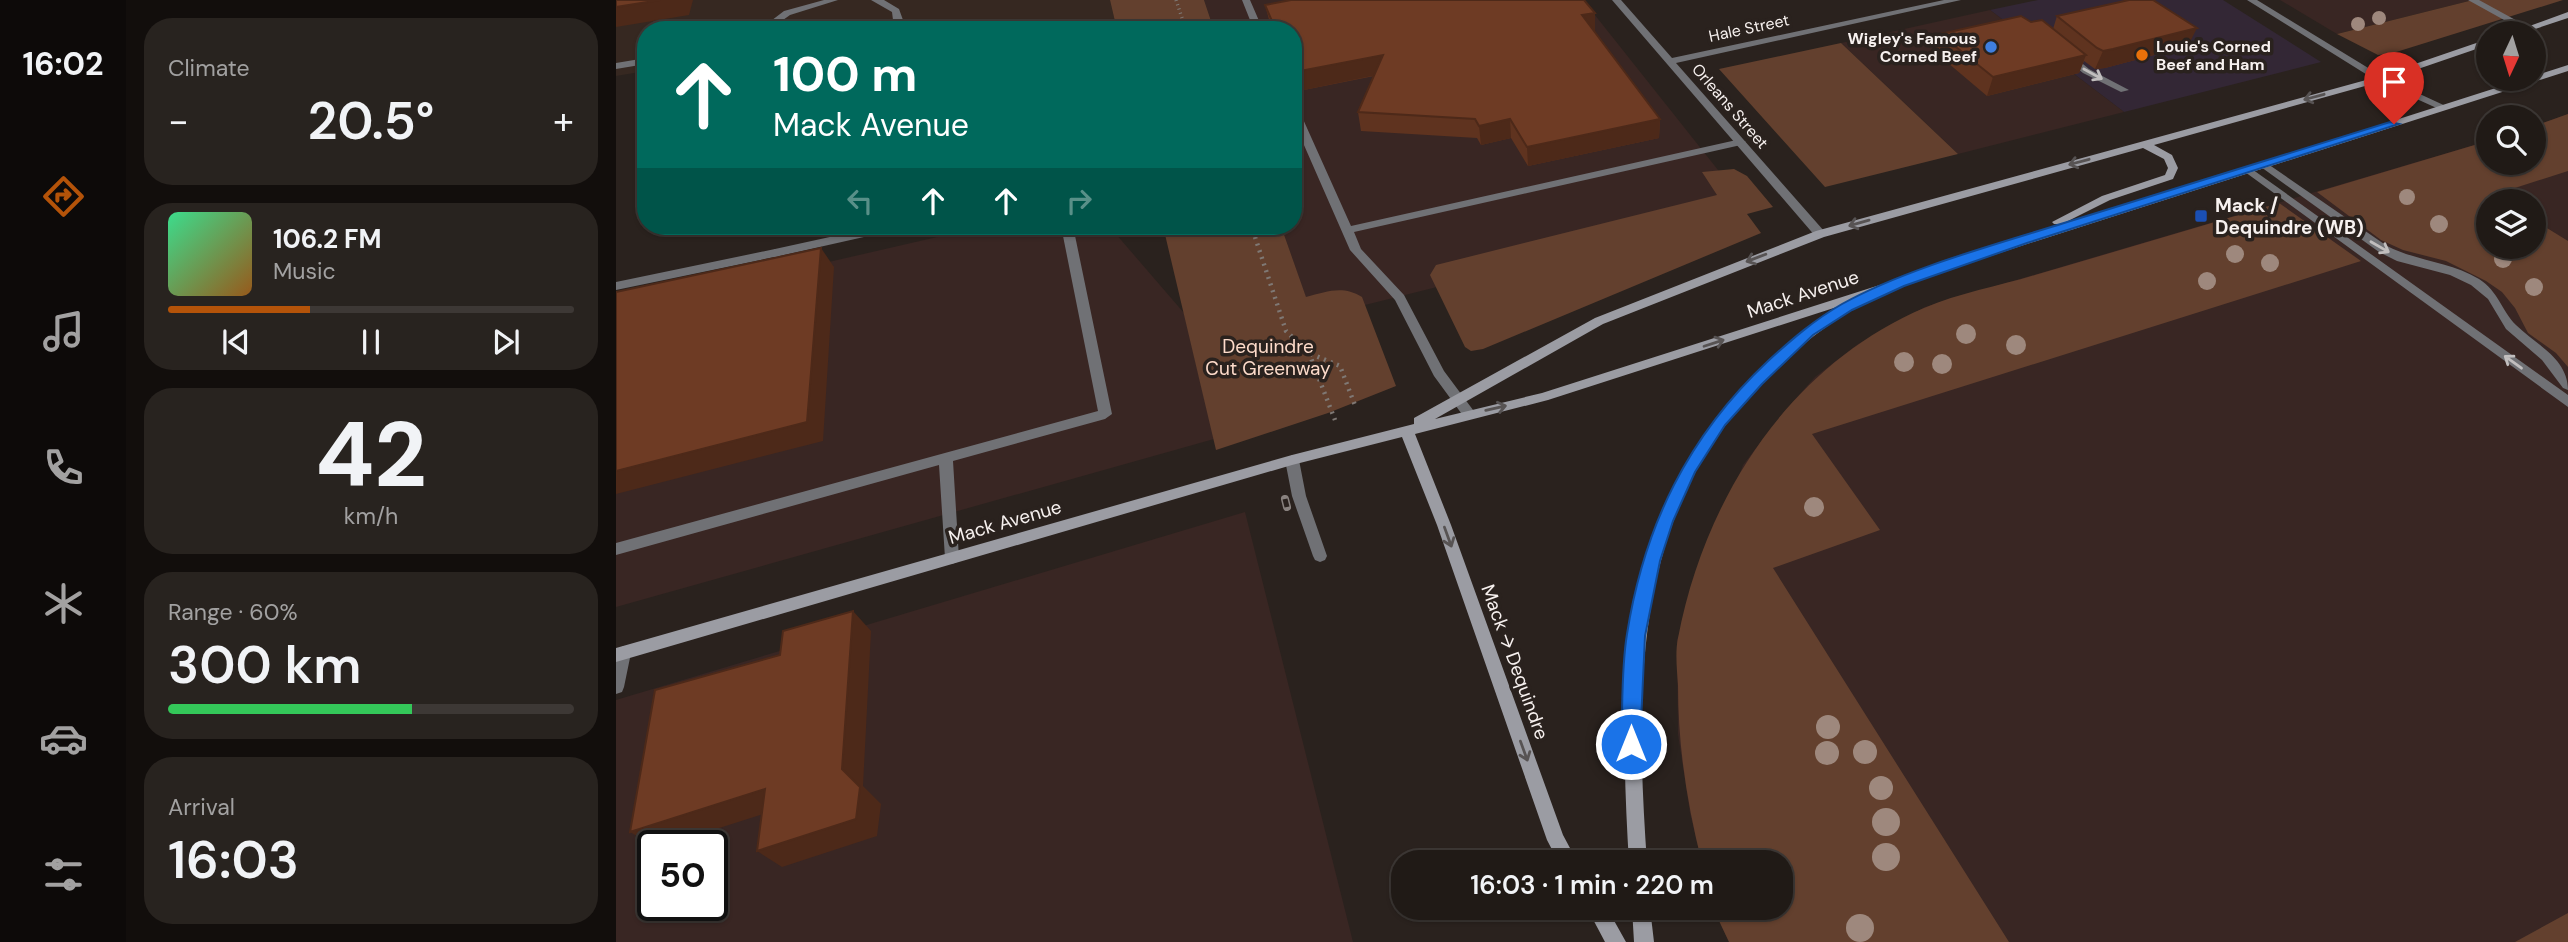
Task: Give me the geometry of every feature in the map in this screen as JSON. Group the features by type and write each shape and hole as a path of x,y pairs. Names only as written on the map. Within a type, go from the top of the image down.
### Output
{"main road":[{"path":"2546,23 2568,15"},
{"name":"Mack Avenue","path":"1406,430 1599,321 1820,234 2380,79 2476,46"},
{"name":"Mack Avenue","path":"619,654 1292,460 1543,397 1899,283 2023,240 2568,68"},
{"path":"2023,240 2106,198 2169,177 2173,168 2168,157 2144,144"},
{"path":"1637,850 1630,722 1636,636 1651,561 1688,470 1706,439 1757,380 1808,332 1827,319 1899,283"},
{"name":"Mack → Dequindre","path":"1406,430 1444,525 1562,850"},
{"path":"1603,920 1616,942"},
{"path":"1642,920 1644,942"}],"street":[{"path":"776,21 787,13 834,0"},
{"path":"875,0 896,11 898,21"},
{"path":"1246,0 1255,21"},
{"name":"Orleans Street","path":"1616,0 1820,234"},
{"name":"Hale Street","path":"1670,61 1957,0"},
{"path":"2251,0 2380,79 2445,108"},
{"path":"2472,0 2512,21"},
{"path":"2058,48 2086,71 2124,90"},
{"path":"616,66 637,62"},
{"path":"1302,128 1356,250 1400,298 1439,373 1469,415"},
{"path":"1347,230 1741,142"},
{"path":"2265,165 2383,250 2454,272 2475,282 2492,296 2510,326 2547,357 2568,386"},
{"path":"2249,170 2568,402"},
{"path":"616,286 855,235"},
{"path":"616,549 1105,414 1069,235"},
{"path":"946,458 952,558"},
{"path":"1292,460 1299,496 1320,556"},
{"path":"616,687 619,654"}],"path":[{"path":"1176,0 1183,21"},
{"path":"1254,235 1286,331 1309,353 1340,366 1356,408"},
{"path":"1309,353 1335,421"}],"shaded area":[{"path":"616,0 1110,0 1115,21 637,21 637,72 616,76"},
{"path":"1204,0 1583,0 1749,209 1313,318 1284,235 1302,235 1302,21 1211,21"},
{"path":"2038,0 2223,0 2321,62 2124,112 1990,10"},
{"path":"2280,0 2473,0 2337,34"},
{"path":"1990,10 2124,112 1958,154 1841,43"},
{"path":"2568,114 2568,942 1729,942 1719,920 1793,920 1793,850 1699,850 1690,813 1678,734 1677,640 1743,465 1815,377 1858,344 1925,307 2476,145 2476,175 2546,175 2546,122"},
{"path":"946,235 1117,235 1184,313 1214,439 616,607 616,311"},
{"path":"1245,512 1353,942 616,942 616,700"}],"green space":[{"path":"1110,0 1204,0 1211,21 1115,21"},
{"path":"2473,0 2563,0 2496,21 2476,21 2476,27 2393,53 2378,55 2337,34"},
{"path":"1841,43 1958,154 1825,187 1719,69"},
{"path":"2568,114 2568,171 2512,189 2476,189 2476,259 2546,259 2546,227 2568,241 2568,367 2556,353 2528,333 2515,308 2502,292 2446,261 2403,250 2381,240 2317,192 2476,145 2476,175 2546,175 2546,122"},
{"path":"1734,169 1747,176 1773,207 1747,214 1761,233 1483,349 1471,351 1465,347 1430,275 1436,265 1717,195 1702,172"},
{"path":"2279,203 2361,261 1812,434 1880,530 1773,568 2009,942 1729,942 1719,920 1793,920 1793,850 1699,850 1682,753 1677,649 1691,586 1709,535 1732,487 1761,442 1794,401 1832,364 1876,333 1924,308"},
{"name":"Dequindre Cut Greenway","path":"1165,235 1284,235 1306,297 1341,290 1362,297 1396,386 1328,413 1216,450"},
{"path":"2568,913 2568,942 2515,942"}],"building":[{"path":"616,0 660,0 616,7"},
{"path":"1291,0 1584,0 1595,13 1582,15 1660,119 1527,147 1510,119 1479,126 1475,119 1358,112 1383,55 1302,71 1302,21 1272,21 1265,5"},
{"path":"2129,0 2153,0 2197,28 2103,51 2057,16"},
{"path":"2021,16 2031,22 2042,20 2086,55 1993,77 1940,34"},
{"path":"821,248 807,422 616,471 616,292"},
{"path":"853,611 842,769 860,787 856,819 757,851 765,789 630,832 655,690 780,655 783,631"}],"railway":[{"path":"1285,499 1287,507"}],"place":[{"name":"Wigley's Famous Corned Beef","path":"1991,47"},
{"name":"Louie's Corned Beef and Ham","path":"2142,55"},
{"name":"Mack / Dequindre (WB)","path":"2201,216"}],"route":[{"path":"1631,744 1636,636 1651,561 1665,521 1688,470 1706,439 1757,380 1808,332 1847,307 1899,283 2023,240 2394,124"}]}
